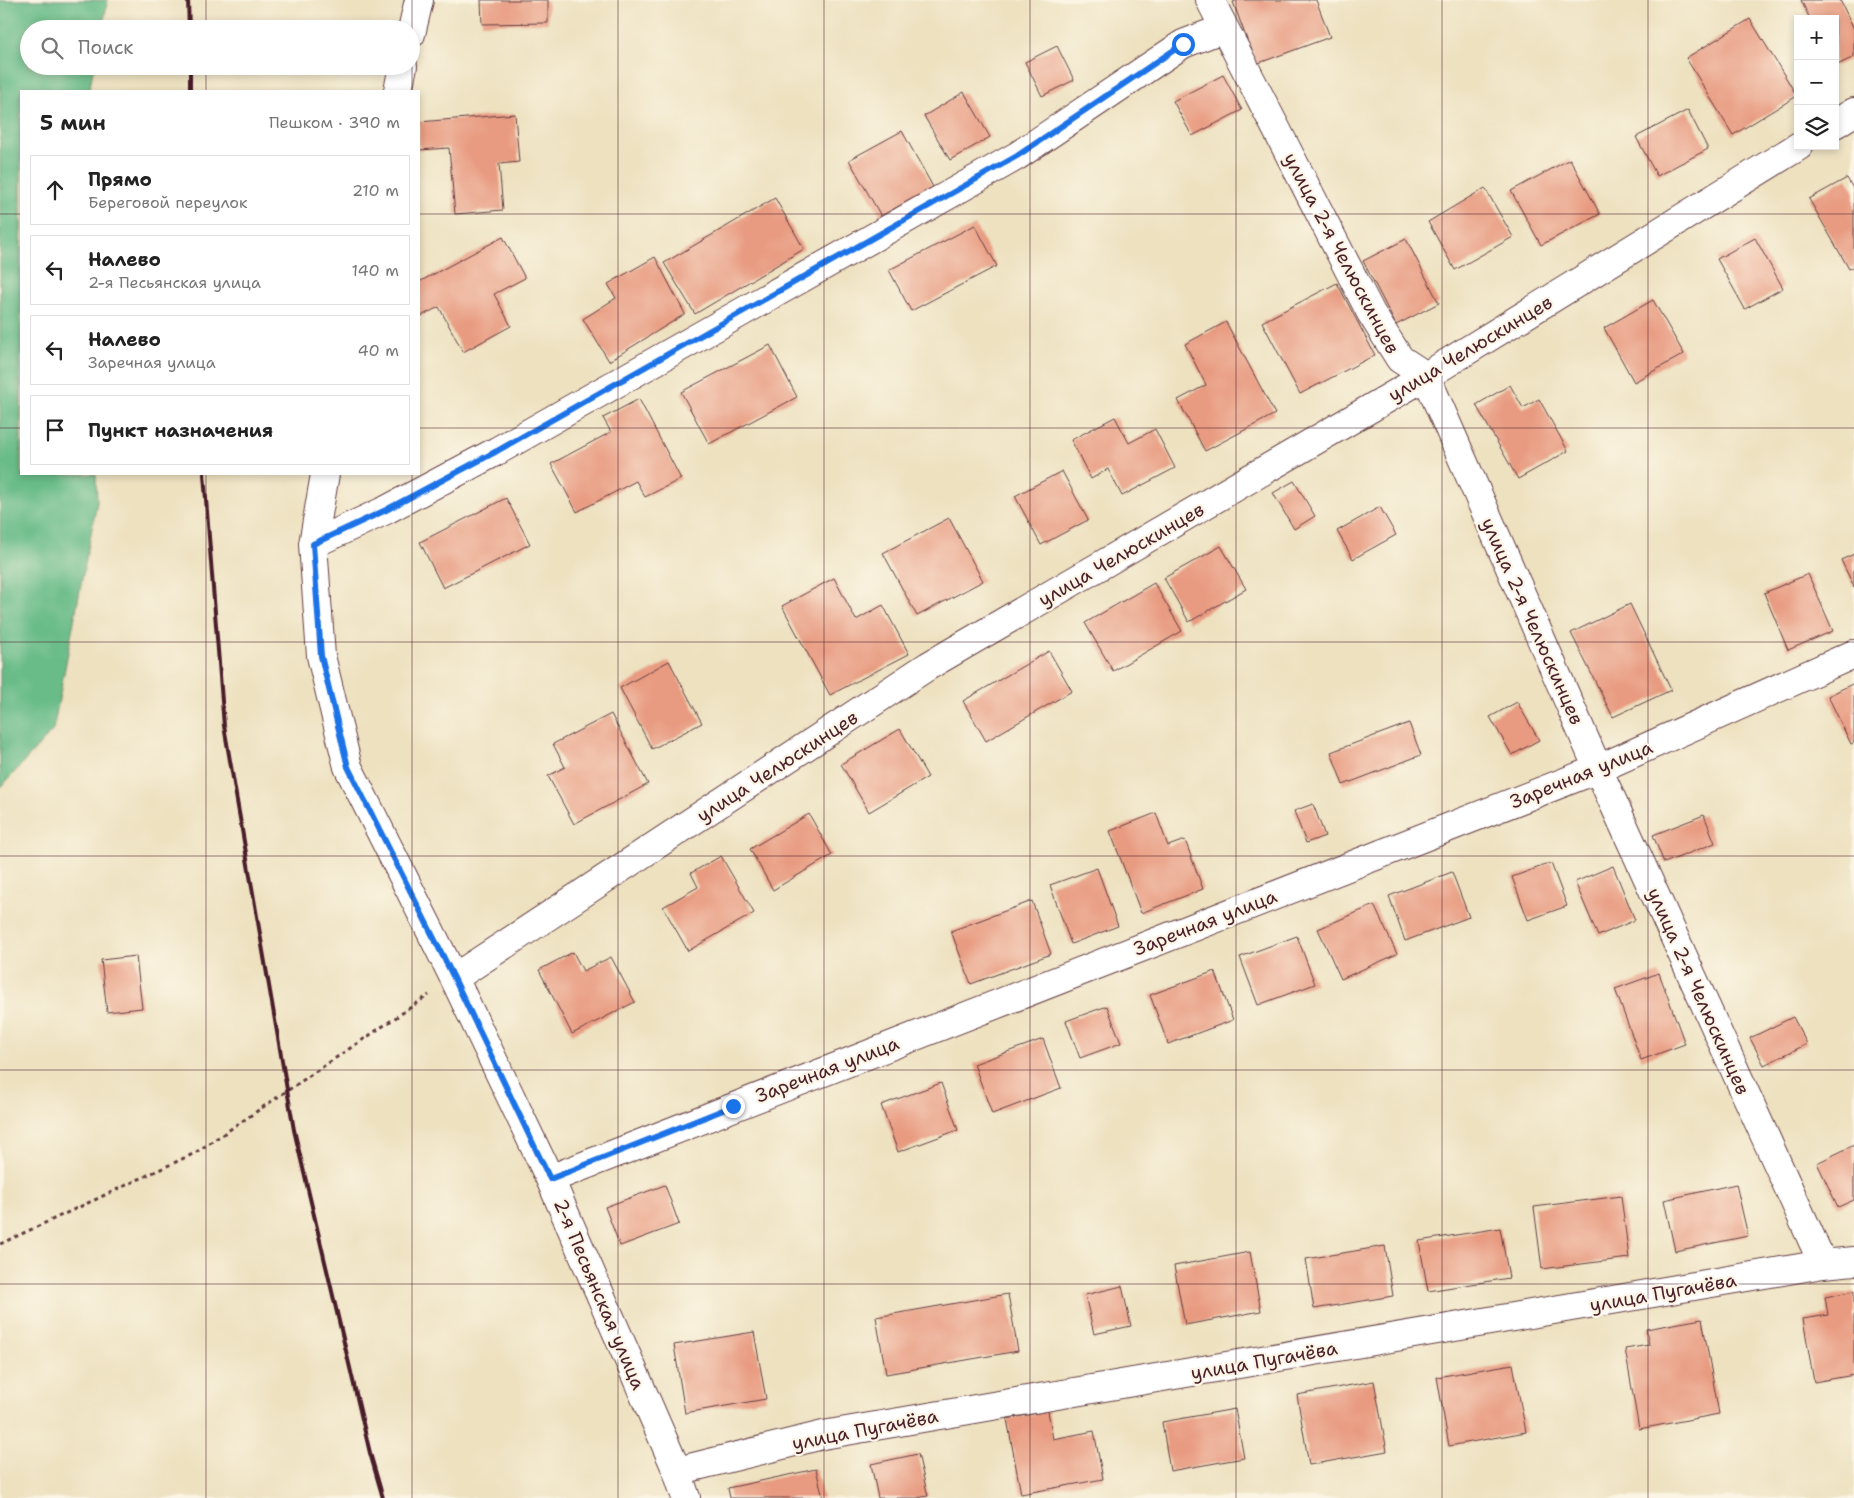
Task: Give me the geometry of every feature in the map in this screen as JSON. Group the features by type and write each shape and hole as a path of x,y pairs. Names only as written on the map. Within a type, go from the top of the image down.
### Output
{"street":[{"path":"414,20 419,0"},
{"name":"улица 2-я Челюскинцев","path":"1210,0 1371,313 1400,359 1426,376 1598,769 1823,1264"},
{"path":"313,544 386,510 497,451 1009,161 1183,44 1224,28"},
{"path":"398,90 401,75"},
{"path":"1839,121 1854,112"},
{"name":"улица Челюскинцев","path":"454,978 928,666 1426,376 1794,149"},
{"name":"2-я Песьянская улица","path":"325,475 313,544 321,656 348,767 454,978 550,1179 677,1471 686,1498"},
{"name":"Заречная улица","path":"550,1179 1598,769 1854,654"},
{"name":"улица Пугачёва","path":"677,1471 822,1435 1823,1264 1854,1261"}],"path":[{"path":"0,1244 195,1152 454,978"}],"green space":[{"path":"0,0 108,0 104,20 20,20 20,75 92,75 89,90 20,90 20,475 96,475 97,502 53,730 0,788"}],"building":[{"path":"481,0 548,0 548,23 482,24"},
{"path":"1238,0 1316,0 1330,37 1256,64 1233,2"},
{"path":"1801,0 1840,0 1854,29 1854,57 1839,64 1839,15 1808,15"},
{"path":"1750,19 1794,91 1794,98 1733,135 1686,58"},
{"path":"1057,46 1074,80 1042,96 1025,62"},
{"path":"1223,75 1242,110 1192,136 1173,101"},
{"path":"964,92 990,137 950,160 924,116"},
{"path":"1688,110 1708,149 1657,176 1636,137"},
{"path":"515,114 519,162 499,164 503,210 455,214 449,148 420,150 420,122"},
{"path":"902,131 933,187 881,216 849,160"},
{"path":"1570,159 1600,214 1541,245 1511,191"},
{"path":"1847,178 1854,190 1854,267 1849,269 1809,199"},
{"path":"1485,188 1513,237 1455,270 1428,222"},
{"path":"775,198 804,249 695,314 664,263"},
{"path":"975,225 997,266 911,311 889,270"},
{"path":"503,237 525,278 494,294 511,326 463,352 439,307 420,316 420,281"},
{"path":"1755,238 1783,288 1745,309 1717,259"},
{"path":"1406,239 1439,303 1396,325 1363,261"},
{"path":"655,257 685,314 609,361 583,319 616,298 608,284"},
{"path":"1337,283 1375,355 1300,394 1262,322"},
{"path":"1653,300 1684,354 1634,382 1604,328"},
{"path":"1226,322 1275,414 1205,451 1178,400 1206,385 1185,344"},
{"path":"770,345 797,397 709,444 681,392"},
{"path":"1510,385 1523,408 1539,399 1568,451 1518,479 1476,405"},
{"path":"639,399 681,479 645,497 636,481 577,512 551,464 611,432 603,418"},
{"path":"1115,417 1129,443 1155,429 1175,468 1122,496 1108,469 1091,479 1071,440"},
{"path":"1062,471 1088,520 1041,545 1015,496"},
{"path":"1294,481 1315,516 1294,529 1273,493"},
{"path":"506,498 530,544 443,588 420,542"},
{"path":"1380,507 1396,535 1353,559 1337,531"},
{"path":"949,518 983,581 917,616 883,553"},
{"path":"1221,546 1246,589 1189,622 1164,578"},
{"path":"1854,554 1854,587 1841,560"},
{"path":"1808,574 1833,631 1788,650 1764,593"},
{"path":"834,578 856,620 883,605 909,654 830,695 782,606"},
{"path":"1154,583 1182,631 1113,671 1085,623"},
{"path":"1630,604 1671,690 1613,717 1571,633"},
{"path":"1049,651 1072,691 986,741 963,701"},
{"path":"669,661 702,723 652,749 620,688"},
{"path":"1854,683 1854,743 1851,744 1828,696"},
{"path":"1517,702 1539,740 1512,755 1490,717"},
{"path":"611,714 648,784 574,824 548,776 565,767 553,744"},
{"path":"1409,723 1421,755 1343,785 1331,752"},
{"path":"900,729 928,777 869,812 841,764"},
{"path":"1313,804 1325,836 1306,843 1294,811"},
{"path":"1156,813 1168,846 1185,840 1203,889 1141,913 1110,831"},
{"path":"809,814 832,855 773,890 750,849"},
{"path":"1704,815 1715,843 1664,863 1653,835"},
{"path":"721,856 754,913 688,951 663,907 698,887 691,873"},
{"path":"1551,863 1567,906 1528,920 1512,877"},
{"path":"1613,866 1635,920 1598,936 1575,882"},
{"path":"1097,868 1118,926 1071,944 1050,885"},
{"path":"1452,872 1469,917 1405,941 1389,896"},
{"path":"1032,901 1051,954 971,984 951,931"},
{"path":"1374,905 1397,954 1341,979 1318,929"},
{"path":"1297,936 1315,984 1258,1005 1240,957"},
{"path":"573,952 583,971 611,957 635,1002 572,1034 539,970"},
{"path":"136,956 142,1008 107,1012 101,960"},
{"path":"1215,971 1233,1020 1168,1044 1150,995"},
{"path":"1659,973 1685,1044 1641,1060 1615,989"},
{"path":"1107,1006 1121,1043 1080,1058 1066,1021"},
{"path":"1793,1017 1807,1044 1764,1065 1750,1038"},
{"path":"1043,1039 1061,1088 992,1114 974,1064"},
{"path":"941,1083 958,1130 898,1152 881,1105"},
{"path":"1854,1145 1854,1200 1838,1207 1817,1163"},
{"path":"1736,1184 1748,1236 1675,1251 1664,1200"},
{"path":"665,1185 679,1224 620,1246 605,1207"},
{"path":"1621,1196 1629,1258 1542,1269 1534,1207"},
{"path":"1500,1228 1509,1278 1428,1291 1419,1241"},
{"path":"1385,1246 1393,1296 1314,1309 1306,1259"},
{"path":"1250,1252 1261,1311 1185,1325 1174,1266"},
{"path":"1122,1286 1131,1326 1094,1334 1085,1295"},
{"path":"1854,1291 1854,1375 1814,1382 1803,1319 1828,1315 1825,1297"},
{"path":"1008,1294 1018,1351 886,1374 876,1317"},
{"path":"1702,1319 1719,1414 1639,1429 1625,1349 1649,1345 1646,1329"},
{"path":"754,1332 766,1399 685,1413 674,1345"},
{"path":"1513,1364 1526,1432 1449,1446 1437,1377"},
{"path":"1374,1381 1387,1451 1309,1465 1297,1395"},
{"path":"1235,1409 1244,1458 1170,1471 1162,1422"},
{"path":"1048,1411 1053,1439 1094,1431 1103,1479 1021,1494 1007,1419"},
{"path":"918,1454 928,1496 917,1498 878,1498 871,1464"},
{"path":"816,1469 823,1498 730,1498 728,1488"}],"railway":[{"path":"188,0 189,20"},
{"path":"190,75 190,90"},
{"path":"204,475 224,726 294,1130 370,1453 383,1498"}],"route":[{"path":"733,1106 550,1179 454,978 348,767 321,656 313,544 386,510 497,451 1017,156 1183,44"}]}
